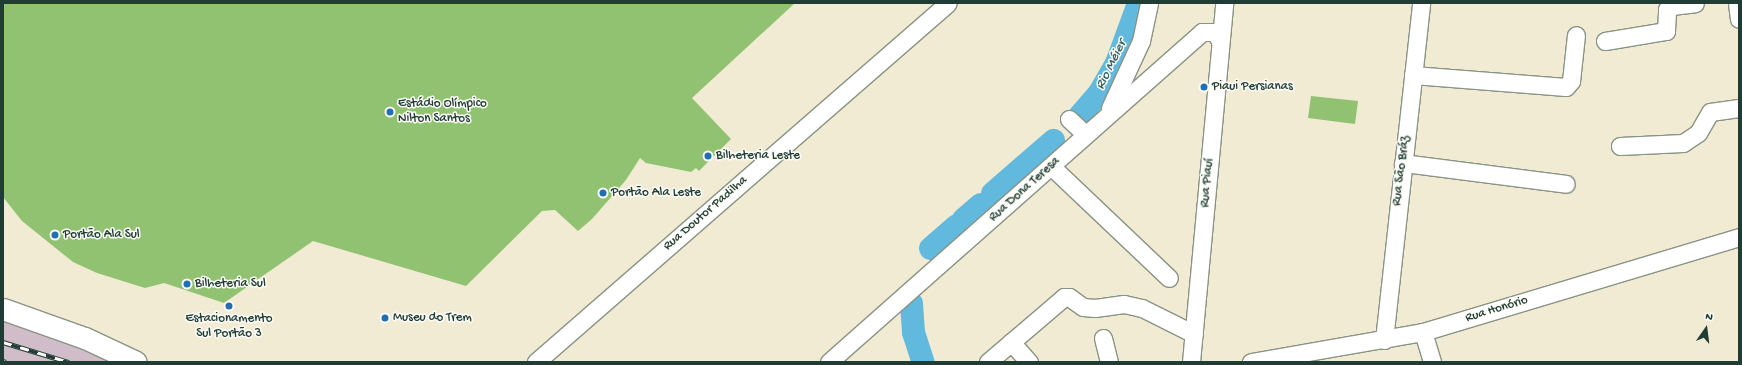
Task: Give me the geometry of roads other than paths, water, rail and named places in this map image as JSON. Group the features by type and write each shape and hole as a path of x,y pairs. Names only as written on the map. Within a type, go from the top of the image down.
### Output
{"main road":[{"path":"3,309 85,338 136,362"}],"street":[{"name":"Rua Doutor Padilha","path":"536,362 948,3"},
{"path":"1106,116 1141,41 1149,3"},
{"name":"Rua Piauí","path":"1191,362 1224,3"},
{"name":"Rua São Bráz","path":"1384,340 1421,3"},
{"path":"1605,40 1666,31 1667,9 1672,6 1695,3"},
{"path":"1737,3 1739,19"},
{"name":"Rua Dona Teresa","path":"829,362 1052,167 1076,126 1106,116 1202,32 1215,32 1220,41"},
{"path":"1413,75 1566,87 1571,80 1576,35"},
{"path":"1620,146 1683,143 1698,134 1710,112 1739,108"},
{"path":"1403,163 1566,184"},
{"path":"1052,167 1169,278"},
{"name":"Rua Honório","path":"1251,362 1423,332 1739,237"},
{"path":"988,362 1064,297 1069,297 1083,307 1095,308 1124,304 1142,308 1194,334"},
{"path":"1423,332 1432,362"},
{"path":"1103,338 1108,362"},
{"path":"1011,342 1029,362"}],"waterway":[{"name":"Rio Méier","path":"1075,120 1098,94 1116,63 1138,3"},
{"name":"Rio Méier","path":"992,193 1053,140"},
{"name":"Rio Méier","path":"963,219 980,204"},
{"name":"Rio Méier","path":"930,248 956,225"},
{"name":"Rio Méier","path":"911,303 913,332 923,362"}],"railway":[{"path":"3,342 69,362"}],"place":[{"name":"Piaui Persianas","path":"1204,87"},
{"name":"Estádio Olímpico Nilton Santos","path":"390,112"},
{"name":"Bilheteria Leste","path":"708,156"},
{"name":"Portão Ala Leste","path":"603,193"},
{"name":"Portão Ala Sul","path":"55,235"},
{"name":"Bilheteria Sul","path":"187,284"},
{"name":"Estacionamento Sul Portão 3","path":"229,306"},
{"name":"Museu do Trem","path":"385,318"}]}
